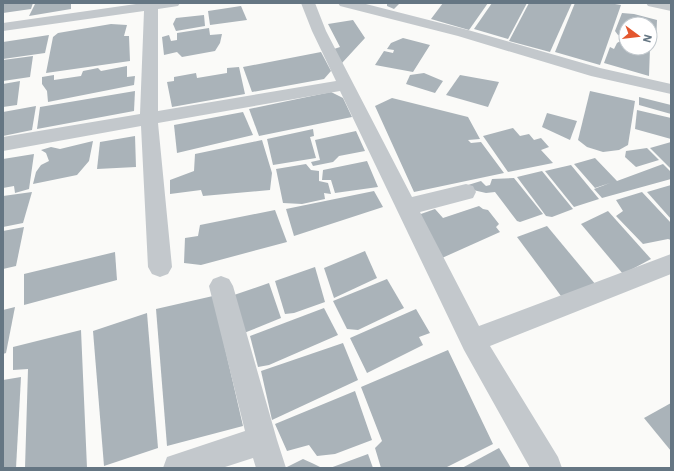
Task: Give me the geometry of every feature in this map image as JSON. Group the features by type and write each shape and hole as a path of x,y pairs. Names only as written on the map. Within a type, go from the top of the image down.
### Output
{"street":[{"path":"3,27 173,3"},
{"path":"308,3 319,31 345,85 473,341 547,468"},
{"path":"345,3 463,33 597,72 671,89"},
{"path":"653,3 671,7"},
{"path":"151,6 149,118 160,267"},
{"path":"3,144 345,85"},
{"path":"406,207 466,192"},
{"path":"473,341 671,264"},
{"path":"221,286 262,440 271,468"},
{"path":"178,468 262,440"}],"building":[{"path":"3,3 33,3 31,9 3,13"},
{"path":"71,3 71,9 29,16 35,4"},
{"path":"387,3 400,3 394,9 387,6"},
{"path":"443,3 488,3 469,30 431,19"},
{"path":"492,3 527,3 508,39 474,29"},
{"path":"529,3 572,3 550,52 509,41"},
{"path":"575,3 609,3 621,5 600,65 555,52"},
{"path":"241,6 247,20 210,25 208,11"},
{"path":"622,13 642,16 621,16"},
{"path":"204,15 205,26 176,31 173,24 176,18"},
{"path":"353,20 365,38 342,63 334,49 340,47 328,24"},
{"path":"618,23 618,35 615,31"},
{"path":"111,24 127,25 124,36 129,36 130,61 46,73 53,37 58,33"},
{"path":"209,28 210,35 222,34 220,43 215,51 182,57 177,52 164,55 162,37 169,35 171,41 177,40 177,33"},
{"path":"49,35 45,53 3,59 3,42"},
{"path":"403,38 430,45 413,72 375,65 384,51 393,53 394,50 387,49 391,43"},
{"path":"617,43 618,56 650,56 649,76 604,63 610,47 614,49"},
{"path":"321,52 331,71 324,79 252,92 243,67"},
{"path":"33,56 30,77 3,81 3,60"},
{"path":"127,66 127,77 135,76 134,85 48,102 47,91 42,84 42,77 54,75 54,80 81,76 83,71 98,68 101,71"},
{"path":"239,67 245,94 172,107 167,82 174,81 174,77 196,73 197,78 227,73 227,68"},
{"path":"424,73 443,81 435,93 406,84 410,75"},
{"path":"460,75 499,82 488,107 446,95"},
{"path":"20,81 17,105 3,107 3,84"},
{"path":"135,91 134,111 37,129 40,107"},
{"path":"590,91 635,101 628,145 619,150 603,152 587,147 578,140"},
{"path":"331,92 343,98 352,117 259,136 249,109"},
{"path":"639,97 671,105 671,114 639,105"},
{"path":"392,98 468,117 480,139 468,140 471,143 481,142 504,173 414,192 375,106"},
{"path":"36,106 32,130 3,136 3,112"},
{"path":"637,110 671,118 671,139 635,129"},
{"path":"243,112 253,135 177,153 174,125"},
{"path":"547,113 577,121 570,140 542,127"},
{"path":"513,128 520,136 529,134 534,140 541,138 549,147 541,150 553,163 508,172 483,136"},
{"path":"313,129 314,136 310,137 316,158 273,165 267,139"},
{"path":"356,131 365,151 339,156 333,162 313,166 311,162 320,160 315,140"},
{"path":"135,136 136,167 97,169 100,142"},
{"path":"262,140 272,173 270,190 203,196 201,190 170,194 170,180 194,171 195,154"},
{"path":"93,141 89,161 77,175 33,184 36,172 41,165 49,161 46,153 41,150 51,147 60,149"},
{"path":"671,142 671,169 650,148"},
{"path":"647,148 659,160 636,167 625,157 626,151"},
{"path":"34,154 29,189 15,193 14,186 3,188 3,159"},
{"path":"595,158 617,181 663,164 671,172 671,179 602,198 594,189 610,183 595,188 574,164"},
{"path":"367,161 378,187 335,193 331,180 322,180 323,170"},
{"path":"306,164 311,170 319,171 319,181 328,183 331,194 324,193 325,199 302,204 283,203 276,169"},
{"path":"571,165 599,199 574,207 545,171"},
{"path":"542,171 573,209 552,217 546,216 517,177"},
{"path":"514,178 543,214 520,222 517,221 495,192 486,193 473,190 468,185 481,181 486,186 490,185 492,179"},
{"path":"671,185 671,219 647,192"},
{"path":"374,191 383,207 294,236 286,209"},
{"path":"32,192 23,223 3,227 3,196"},
{"path":"642,192 671,223 671,240 668,239 643,244 616,216 623,211 616,200"},
{"path":"479,206 488,210 499,224 496,227 500,232 442,258 418,215 435,209 443,218"},
{"path":"275,210 287,242 201,265 184,263 185,238 198,236 200,225"},
{"path":"608,211 651,259 623,274 581,224"},
{"path":"547,226 596,285 564,300 517,237"},
{"path":"24,227 16,266 3,269 3,231"},
{"path":"365,251 377,278 334,298 324,268"},
{"path":"115,252 117,280 24,305 24,274"},
{"path":"315,267 325,302 294,313 285,314 275,281"},
{"path":"387,279 404,308 358,330 347,329 333,301"},
{"path":"269,283 281,318 244,333 234,295"},
{"path":"213,296 243,426 167,446 156,309"},
{"path":"15,307 6,353 3,354 3,310"},
{"path":"324,308 338,335 269,365 258,367 250,336"},
{"path":"416,309 430,333 419,337 423,345 367,373 350,338"},
{"path":"147,313 158,448 104,466 93,331"},
{"path":"81,330 87,468 25,468 28,369 13,370 13,347"},
{"path":"343,343 358,380 272,420 261,371"},
{"path":"448,350 493,444 445,468 381,468 375,448 382,441 361,387"},
{"path":"21,377 16,468 3,468 3,380"},
{"path":"355,391 372,440 335,454 317,456 309,445 287,451 275,424"},
{"path":"671,403 671,451 644,418"},
{"path":"499,448 511,468 462,468"},
{"path":"368,454 373,468 330,468"},
{"path":"303,459 322,468 287,468"}]}
